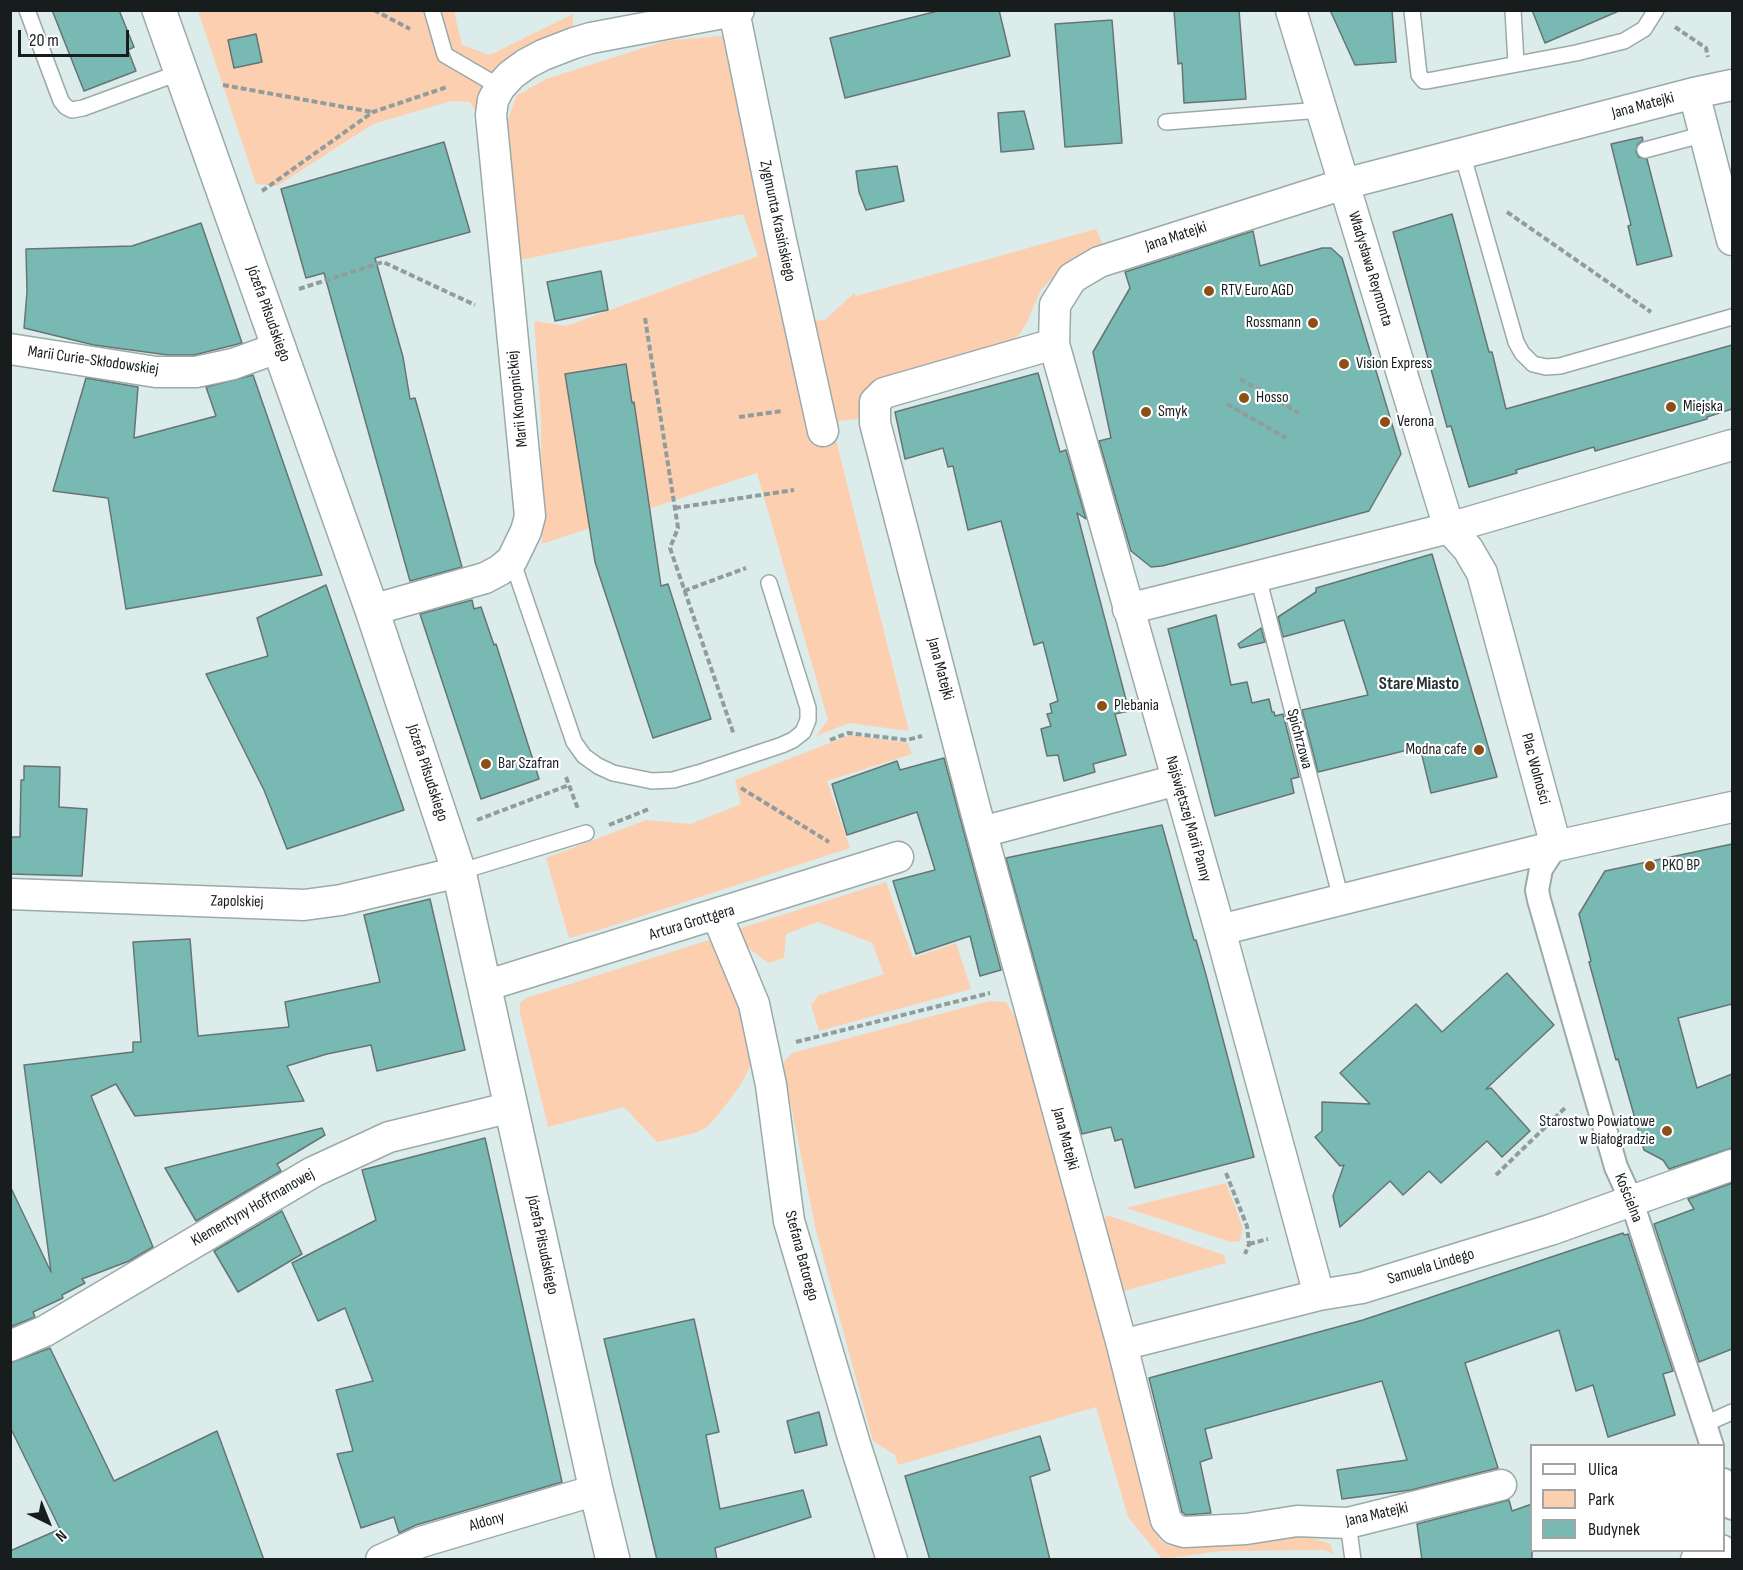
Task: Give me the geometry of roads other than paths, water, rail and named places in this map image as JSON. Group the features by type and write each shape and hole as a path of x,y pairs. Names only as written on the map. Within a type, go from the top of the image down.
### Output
{"street":[{"name":"Józefa Piłsudskiego","path":"159,10 372,610 459,872 613,1560"},
{"name":"Władysława Reymonta","path":"1291,10 1449,528"},
{"path":"491,81 511,75 526,64 566,45 591,38 737,11"},
{"name":"Zygmunta Krasińskiego","path":"737,11 779,231 823,430"},
{"name":"Marii Konopnickiej","path":"491,81 493,100 491,116 530,516 526,531 512,560"},
{"name":"Jana Matejki","path":"1501,1485 1348,1523 1297,1521 1246,1529 1184,1532 1174,1529 1166,1520 1122,1346 982,832 875,423 875,402 884,393 1054,344 1055,305 1072,278 1099,262 1344,184 1732,85"},
{"path":"1694,93 1732,240"},
{"name":"Najświętszej Marii Panny","path":"1054,344 1220,930 1319,1295"},
{"name":"Marii Curie-Skłodowskiej","path":"10,349 156,372 196,372 233,364 279,347"},
{"path":"1128,609 1449,528 1732,446"},
{"name":"Plac Wolności","path":"1449,528 1468,549 1482,573 1556,846"},
{"path":"372,610 470,584 500,570 512,560"},
{"path":"982,832 1178,780"},
{"path":"1220,930 1556,846 1732,807"},
{"name":"Kościelna","path":"1556,846 1541,869 1537,890 1539,900 1616,1167 1632,1202 1711,1444"},
{"name":"Artura Grottgera","path":"485,986 898,857"},
{"name":"Zapolskiej","path":"10,894 304,905 341,900 459,872"},
{"name":"Stefana Batorego","path":"717,915 754,1004 771,1085 789,1221 892,1560"},
{"name":"Klementyny Hoffmanowej","path":"10,1346 45,1331 313,1172 389,1137 512,1107"},
{"name":"Samuela Lindego","path":"1122,1346 1319,1295 1373,1285 1550,1230 1732,1165"},
{"path":"1725,1484 1732,1508"},
{"name":"Aldony","path":"381,1560 421,1542 596,1490"},
{"path":"1696,1560 1717,1552"}],"lane":[{"path":"27,10 61,101 72,110 181,72"},
{"path":"432,10 445,55 491,81"},
{"path":"1412,10 1419,75 1424,81 1576,53 1624,41 1644,29 1655,11"},
{"path":"1513,10 1516,63"},
{"path":"1166,122 1321,110"},
{"path":"1645,150 1705,134"},
{"path":"1462,153 1516,342 1522,354 1533,364 1546,367 1560,366 1732,317"},
{"path":"512,560 574,742 584,756 598,766 613,773 652,781 673,780 742,759 793,740 803,732 808,720 808,708 769,583"},
{"name":"Spichrzowa","path":"1258,578 1341,899"},
{"path":"459,872 586,833"},
{"path":"1705,1424 1732,1412"},
{"path":"1348,1523 1353,1560"}],"place":[{"name":"RTV Euro AGD","path":"1209,291"},
{"name":"Rossmann","path":"1313,323"},
{"name":"Vision Express","path":"1344,364"},
{"name":"Hosso","path":"1244,398"},
{"name":"Miejska","path":"1671,407"},
{"name":"Smyk","path":"1146,412"},
{"name":"Verona","path":"1385,422"},
{"name":"Plebania","path":"1102,706"},
{"name":"Modna cafe","path":"1479,750"},
{"name":"Bar Szafran","path":"486,764"},
{"name":"PKO BP","path":"1650,866"},
{"name":"Starostwo Powiatowe w Białogradzie","path":"1667,1131"}],"district":[{"name":"Stare Miasto","path":"1419,684"}]}
